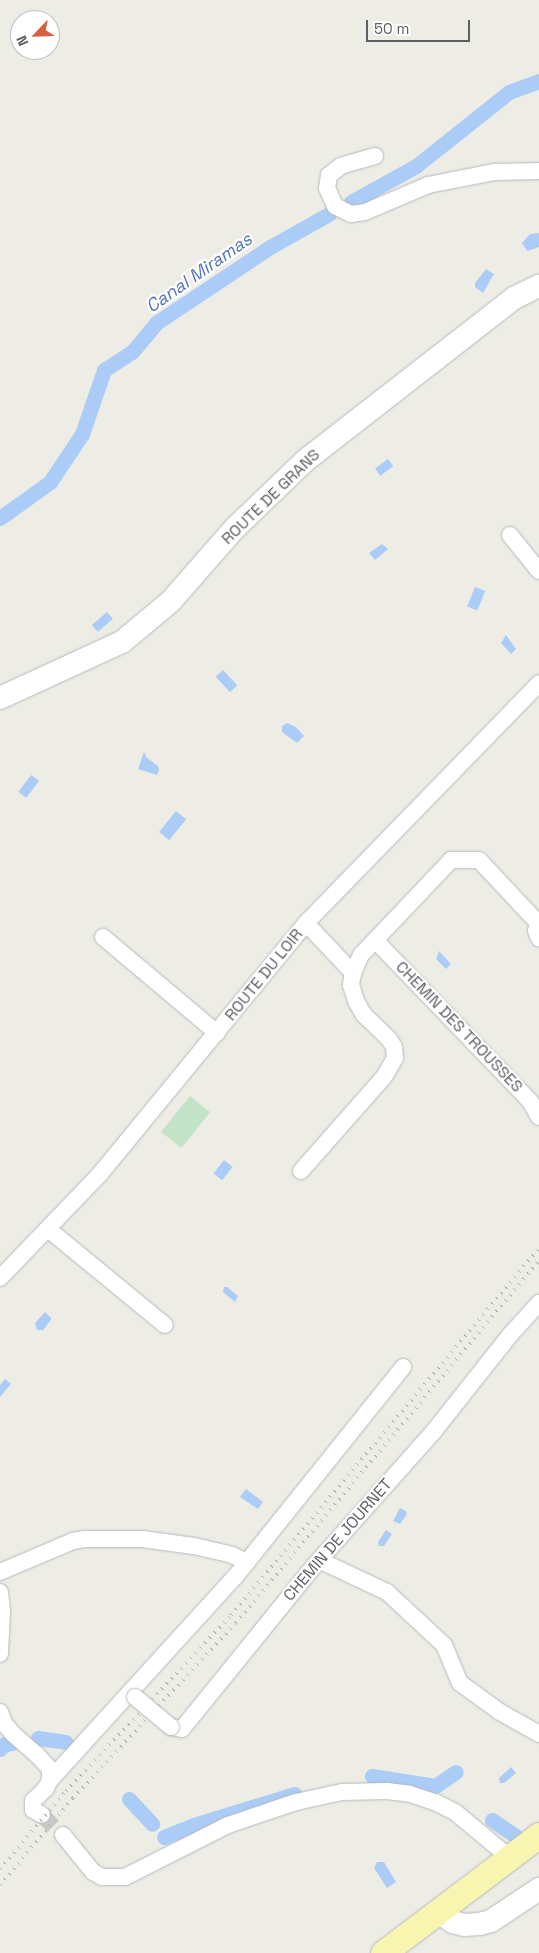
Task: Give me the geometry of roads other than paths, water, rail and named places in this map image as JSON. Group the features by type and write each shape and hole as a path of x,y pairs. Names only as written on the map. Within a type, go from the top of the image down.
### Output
{"main road":[{"path":"383,1953 539,1835"}],"street":[{"path":"375,156 341,166 329,175 327,188 335,206 351,214 365,212 428,185 494,172 539,170"},
{"name":"ROUTE DE GRANS","path":"0,698 122,642 171,601 235,528 306,460 514,298 539,286"},
{"path":"510,535 539,571"},
{"name":"ROUTE DU LOIR","path":"0,1278 100,1174 306,923 536,694"},
{"path":"301,1171 384,1077 395,1058 394,1047 389,1039 364,1015 356,1001 351,985 353,972 361,955 451,860 479,860 538,927"},
{"path":"306,923 353,972"},
{"path":"103,937 217,1033"},
{"name":"CHEMIN DES TROUSSES","path":"375,940 530,1101 539,1118"},
{"path":"48,1229 165,1325"},
{"name":"CHEMIN DE JOURNET","path":"132,1695 171,1727 176,1730 182,1728 319,1560 434,1431 511,1334 539,1303"},
{"path":"42,1815 33,1810 33,1801 46,1788 50,1780 132,1695 247,1562 403,1367"},
{"path":"0,1572 74,1541 84,1539 142,1539 194,1546 247,1562"},
{"path":"319,1560 387,1592 444,1645 460,1683 500,1712 539,1734"},
{"path":"0,1592 2,1610 0,1654"},
{"path":"0,1712 4,1723 13,1734 50,1769 50,1780"},
{"path":"63,1835 93,1872 102,1877 125,1877 228,1825 296,1802 342,1792 387,1791 427,1800 455,1812 510,1858"},
{"path":"439,1912 453,1922 464,1925 479,1924 491,1921 539,1889"}],"water":[{"path":"539,233 539,247 527,251 522,243 530,234"},
{"path":"486,269 494,274 483,293 475,287 475,283"},
{"path":"388,459 393,466 380,476 375,468"},
{"path":"382,544 388,549 375,560 369,553"},
{"path":"475,587 485,591 477,611 467,606"},
{"path":"107,612 113,619 98,632 92,625"},
{"path":"506,635 516,649 511,654 501,643"},
{"path":"223,670 237,685 230,692 216,677"},
{"path":"287,723 296,727 304,736 297,743 282,732 282,726"},
{"path":"144,752 147,758 158,766 157,775 138,769"},
{"path":"31,775 39,781 26,798 18,792"},
{"path":"176,811 186,819 169,840 159,832"},
{"path":"439,951 451,964 446,969 436,959"},
{"path":"224,1160 233,1167 222,1180 214,1173"},
{"path":"224,1287 227,1287 238,1296 235,1302 223,1292"},
{"path":"45,1312 51,1320 43,1330 37,1330 35,1323"},
{"path":"5,1379 11,1384 0,1397 0,1385"},
{"path":"246,1489 263,1502 258,1509 240,1497"},
{"path":"400,1508 406,1511 407,1514 400,1524 393,1521"},
{"path":"386,1530 392,1534 384,1546 379,1546 378,1542"},
{"path":"511,1767 516,1773 504,1783 500,1783 499,1778"},
{"path":"377,1862 384,1862 396,1882 387,1888 374,1868"}],"waterway":[{"name":"Canal Miramas","path":"351,202 416,166 509,92 539,81"},
{"name":"Canal Miramas","path":"0,518 50,482 82,434 104,370 132,352 156,323 270,247 329,214"},
{"path":"38,1738 66,1742"},
{"path":"0,1749 5,1744 12,1743"},
{"path":"372,1776 435,1786 456,1772"},
{"path":"164,1837 194,1825 294,1794"},
{"path":"129,1799 152,1824"},
{"path":"492,1820 516,1836"}],"tunnel":[{"path":"42,1815 63,1835"}],"railway":[{"path":"0,1869 66,1791 231,1615 539,1248"},
{"path":"0,1885 73,1798 236,1623 539,1261"}]}
